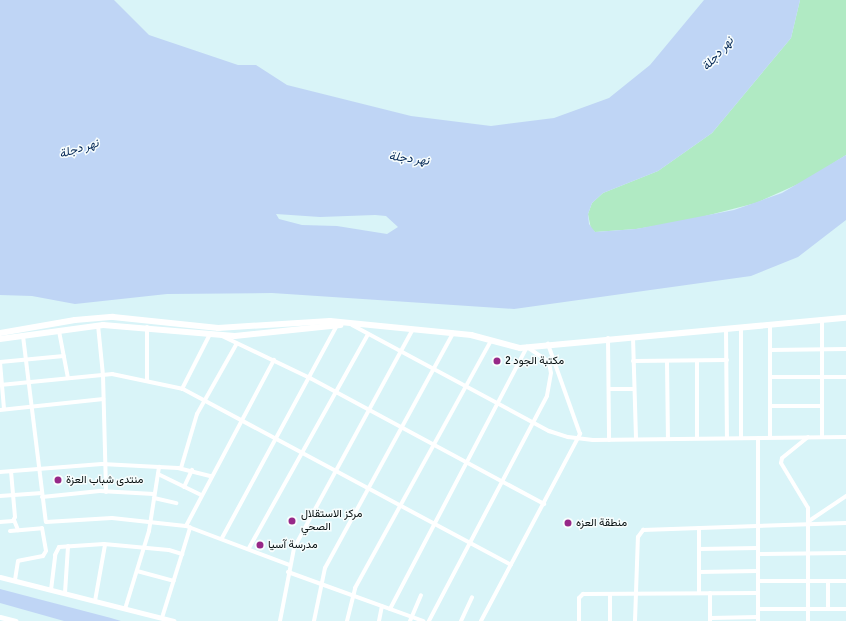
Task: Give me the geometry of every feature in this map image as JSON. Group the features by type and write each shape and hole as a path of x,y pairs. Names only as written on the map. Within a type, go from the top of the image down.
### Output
{"main road":[{"path":"0,339 23,336 75,320 113,317 218,328 322,320 340,325"},
{"path":"0,333 44,329 59,331 98,325 147,327 220,335 352,325 453,333 527,347 608,338 846,318"}],"street":[{"path":"822,321 822,437"},
{"path":"98,325 103,375 106,492"},
{"path":"222,538 276,438 340,325"},
{"path":"352,325 559,435 579,439 609,440 668,438 846,437"},
{"path":"770,325 770,437"},
{"path":"147,327 147,381"},
{"path":"740,328 741,438"},
{"path":"280,621 288,572 294,548 413,329"},
{"path":"726,329 727,438"},
{"path":"59,331 68,378"},
{"path":"314,621 325,568 453,333"},
{"path":"182,389 210,334"},
{"path":"249,548 338,393 368,334"},
{"path":"220,335 310,378 433,447 544,504"},
{"path":"15,581 19,560 45,555 42,529 46,522 23,336"},
{"path":"633,337 636,439"},
{"path":"608,338 609,440"},
{"path":"347,621 353,594 491,341"},
{"path":"180,468 190,430 237,343"},
{"path":"481,621 579,439 580,429 548,344"},
{"path":"390,609 499,404 527,347 545,357 551,369 547,396 429,621"},
{"path":"770,350 846,349"},
{"path":"64,356 0,362 2,410 103,399"},
{"path":"162,618 182,554 188,527 201,495 274,360"},
{"path":"633,361 726,360"},
{"path":"667,361 668,438"},
{"path":"697,361 697,438"},
{"path":"1,385 103,375 147,381 182,389 511,565"},
{"path":"770,377 846,377"},
{"path":"609,389 634,389"},
{"path":"770,406 822,406"},
{"path":"808,437 782,458 781,463 808,504 808,621"},
{"path":"710,593 710,619 758,619 758,438"},
{"path":"0,472 106,465 180,468 211,476"},
{"path":"125,609 144,547 159,467"},
{"path":"184,487 192,470"},
{"path":"11,471 14,520 18,530"},
{"path":"158,474 201,495"},
{"path":"0,496 106,492 154,496 176,503"},
{"path":"808,522 846,496"},
{"path":"46,522 112,518 150,521 188,527 222,538 290,564"},
{"path":"0,522 14,520"},
{"path":"635,621 640,532 808,522 846,523"},
{"path":"699,528 699,593"},
{"path":"10,531 42,529"},
{"path":"51,590 56,552 59,547 105,545 144,547 182,554"},
{"path":"95,601 105,545"},
{"path":"65,593 68,546"},
{"path":"699,549 758,548"},
{"path":"758,554 846,553"},
{"path":"137,571 174,581"},
{"path":"699,572 758,571"},
{"path":"288,572 353,594 410,619 423,621"},
{"path":"0,577 174,621"},
{"path":"758,581 846,581"},
{"path":"828,581 828,609"},
{"path":"579,621 580,595 758,593"},
{"path":"610,594 610,621"},
{"path":"410,619 421,595"},
{"path":"461,621 472,597"},
{"path":"379,621 382,606"},
{"path":"758,609 846,609"},
{"path":"0,617 16,621"}],"green space":[{"path":"800,0 846,0 846,155 805,181 756,203 682,222 636,229 595,232 591,229 588,214 592,203 603,193 658,171 712,133 791,38"}],"water":[{"name":"نهر دجلة","path":"0,0 114,0 149,35 238,65 256,65 287,85 411,116 491,126 554,118 609,98 650,65 704,0 800,0 791,38 712,133 658,171 603,193 592,203 588,214 589,224 595,232 636,229 734,210 782,193 846,155 846,220 798,257 751,276 514,309 272,293 167,294 75,304 32,296 0,295","holes":["276,214 320,217 386,216 398,227 387,234 337,226 302,225 279,219"]},
{"path":"0,589 121,621 64,621 0,603"}],"place":[{"name":"مكتبة الجود 2","path":"497,361"},
{"name":"منتدى شباب العزة","path":"58,480"},
{"name":"مركز الاستقلال الصحي","path":"292,521"},
{"name":"منطقة العزه","path":"568,523"},
{"name":"مدرسة آسيا","path":"260,545"}]}
